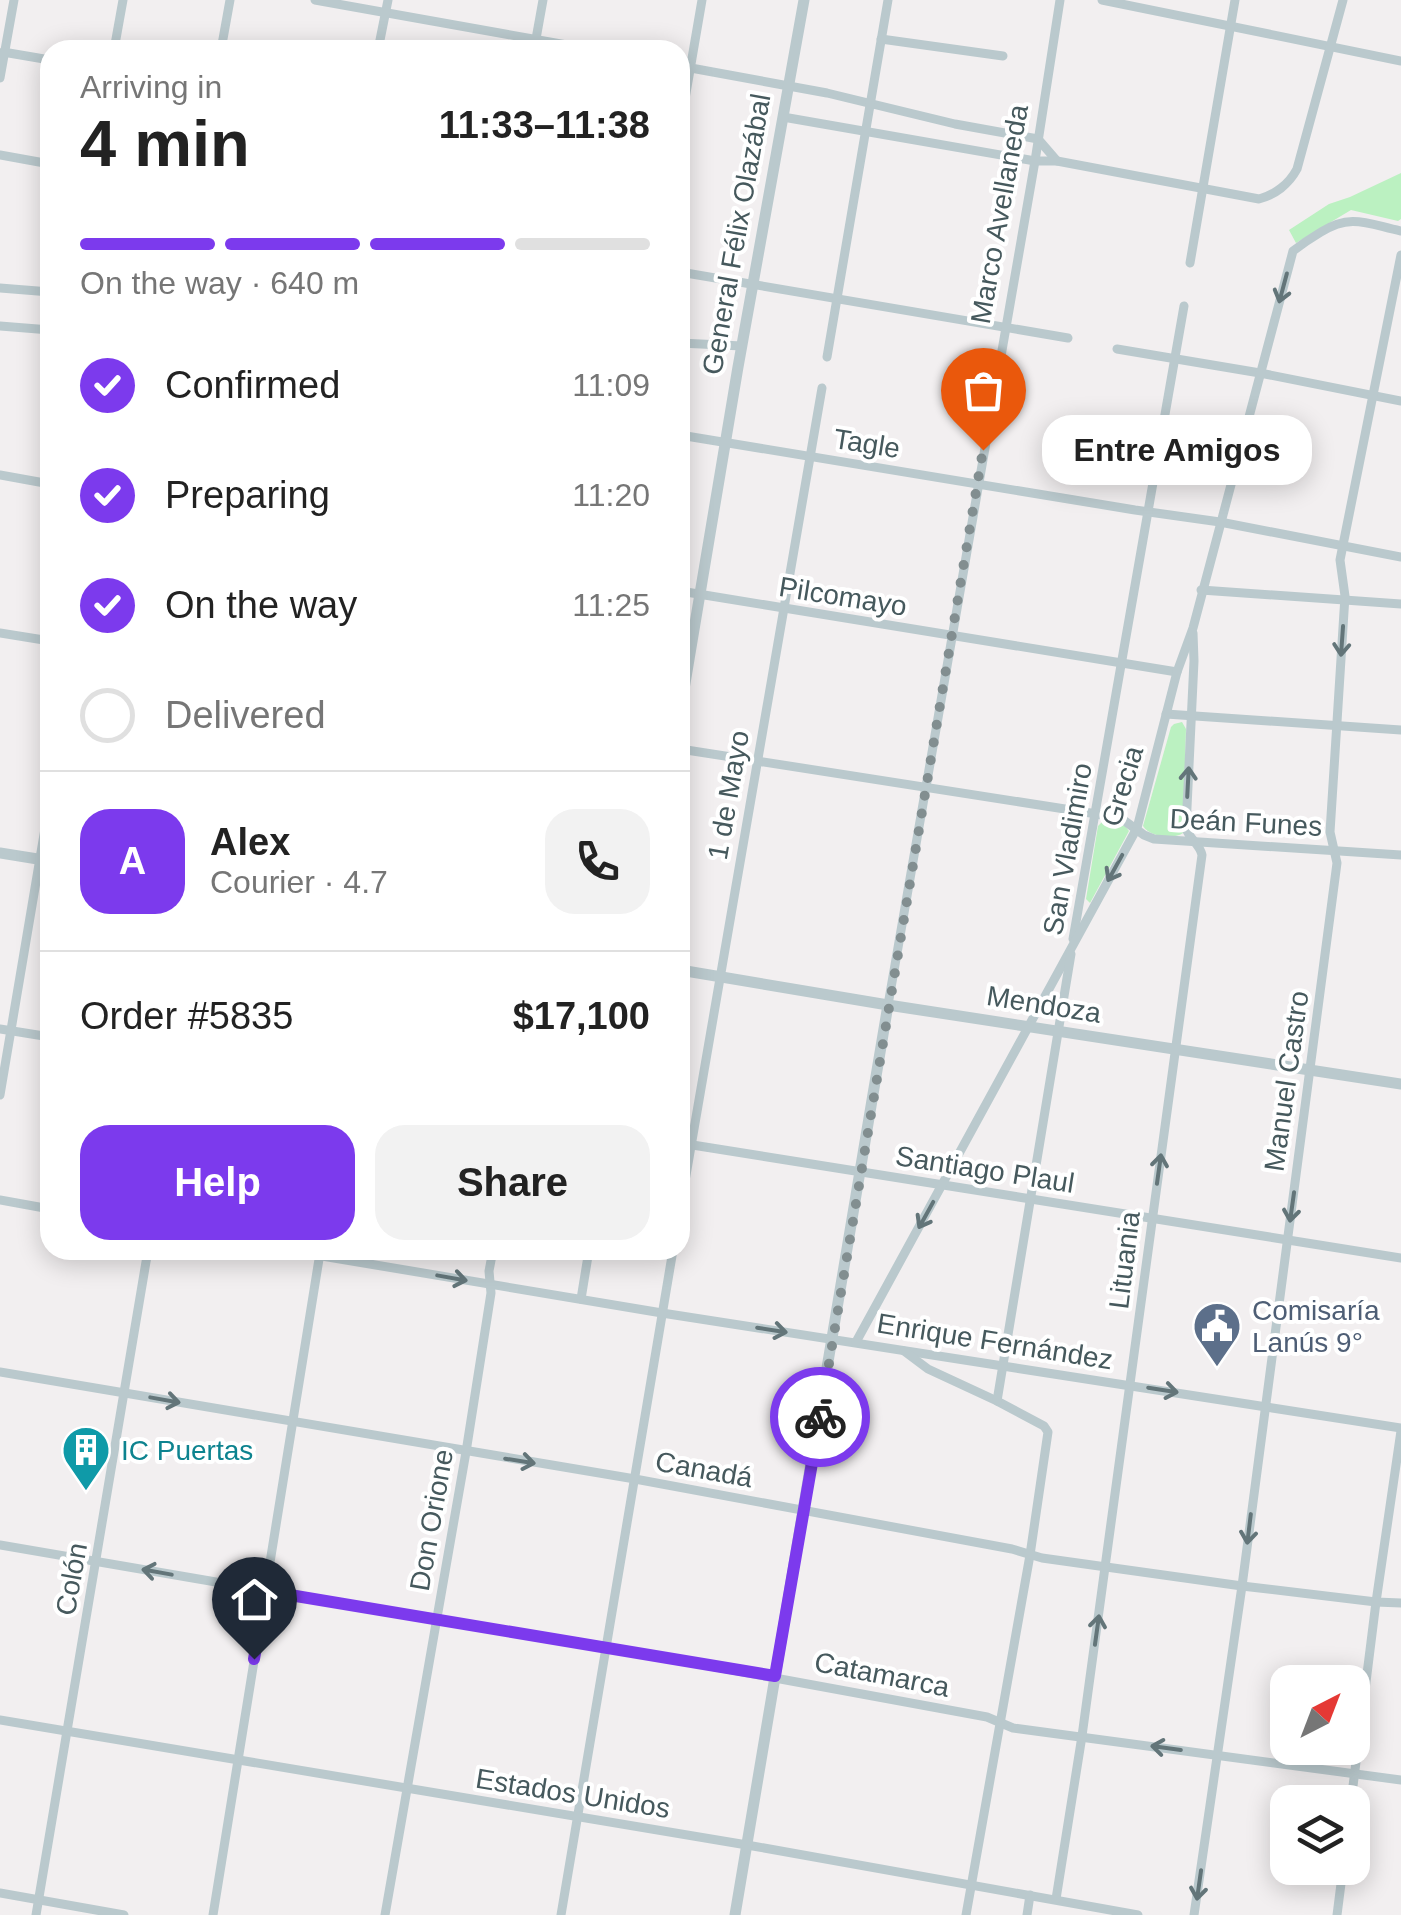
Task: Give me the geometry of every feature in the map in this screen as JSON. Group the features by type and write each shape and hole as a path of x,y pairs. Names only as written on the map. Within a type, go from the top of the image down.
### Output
{"street":[{"path":"0,78 14,0"},
{"path":"116,40 123,0"},
{"path":"223,40 230,0"},
{"path":"315,0 516,40"},
{"path":"380,40 388,0"},
{"path":"536,40 543,0"},
{"path":"690,47 702,0"},
{"name":"General Félix Olazábal","path":"690,654 804,0"},
{"path":"826,358 888,0"},
{"name":"Marco Avellaneda","path":"735,1915 1060,0"},
{"path":"1102,0 1401,61"},
{"path":"1190,263 1235,0"},
{"path":"782,116 1259,199 1287,184 1297,170 1343,0"},
{"path":"881,39 1003,56"},
{"path":"2,52 40,58"},
{"path":"690,68 1038,139 1057,161"},
{"path":"0,155 40,162"},
{"name":"Grecia","path":"856,1342 1137,828 1293,251 1343,221 1401,231"},
{"name":"Manuel Castro","path":"1194,1915 1242,1586 1337,863 1330,832 1345,602 1340,570 1342,544 1401,255"},
{"path":"690,274 1068,338"},
{"path":"0,288 40,291"},
{"name":"San Vladimiro","path":"997,1400 1184,306"},
{"path":"0,326 40,329"},
{"path":"690,343 742,346"},
{"path":"1116,348 1401,401"},
{"name":"1 de Mayo","path":"690,1124 720,977 822,388"},
{"name":"Tagle","path":"690,437 1220,522 1401,557"},
{"path":"0,475 40,482"},
{"path":"1201,590 1401,604"},
{"name":"Pilcomayo","path":"690,594 1177,672"},
{"name":"Lituania","path":"1056,1900 1106,1566 1202,856 1186,828 1193,628"},
{"path":"0,633 40,639"},
{"path":"1166,714 1401,730"},
{"name":"Deán Funes","path":"690,750 1096,814 1122,819 1154,839 1401,855"},
{"path":"0,853 40,859"},
{"path":"0,1095 6,1030 40,882"},
{"name":"Mendoza","path":"690,972 1401,1084"},
{"path":"6,1030 40,1035"},
{"name":"Santiago Plaul","path":"690,1145 1401,1258"},
{"path":"0,1200 40,1206"},
{"name":"Colón","path":"36,1915 146,1260"},
{"path":"213,1915 319,1260"},
{"name":"Enrique Fernández","path":"358,1260 662,1313 1401,1429"},
{"name":"Don Orione","path":"385,1915 466,1452 491,1294 491,1260"},
{"path":"581,1299 587,1260"},
{"path":"561,1915 671,1260"},
{"path":"902,1350 928,1369 997,1400 1048,1432 966,1915"},
{"name":"Canadá","path":"0,1372 635,1479 1030,1555 1242,1586 1401,1603"},
{"path":"1353,1785 1401,1429"},
{"name":"Catamarca","path":"0,1545 775,1676 987,1716 1013,1728 1401,1780"},
{"name":"Estados Unidos","path":"0,1720 1138,1915"},
{"path":"1337,1915 1341,1885"},
{"path":"0,1893 124,1915"},
{"path":"1027,1915 1030,1895"}],"green space":[{"path":"1401,173 1398,221 1351,210 1296,243 1289,230 1329,204"},
{"path":"1182,722 1186,729 1183,833 1162,836 1143,826 1171,727"},
{"path":"1102,822 1125,826 1129,831 1090,903 1086,899 1098,826"}],"way so far":[{"path":"820,1417 983,450"}],"place":[{"name":"Entre Amigos","path":"983,450"},
{"name":"Comisaría Lanús 9°","path":"1217,1368"},
{"name":"IC Puertas","path":"86,1492"}],"route":[{"path":"254,1659 266,1591 775,1676 820,1417"}]}
